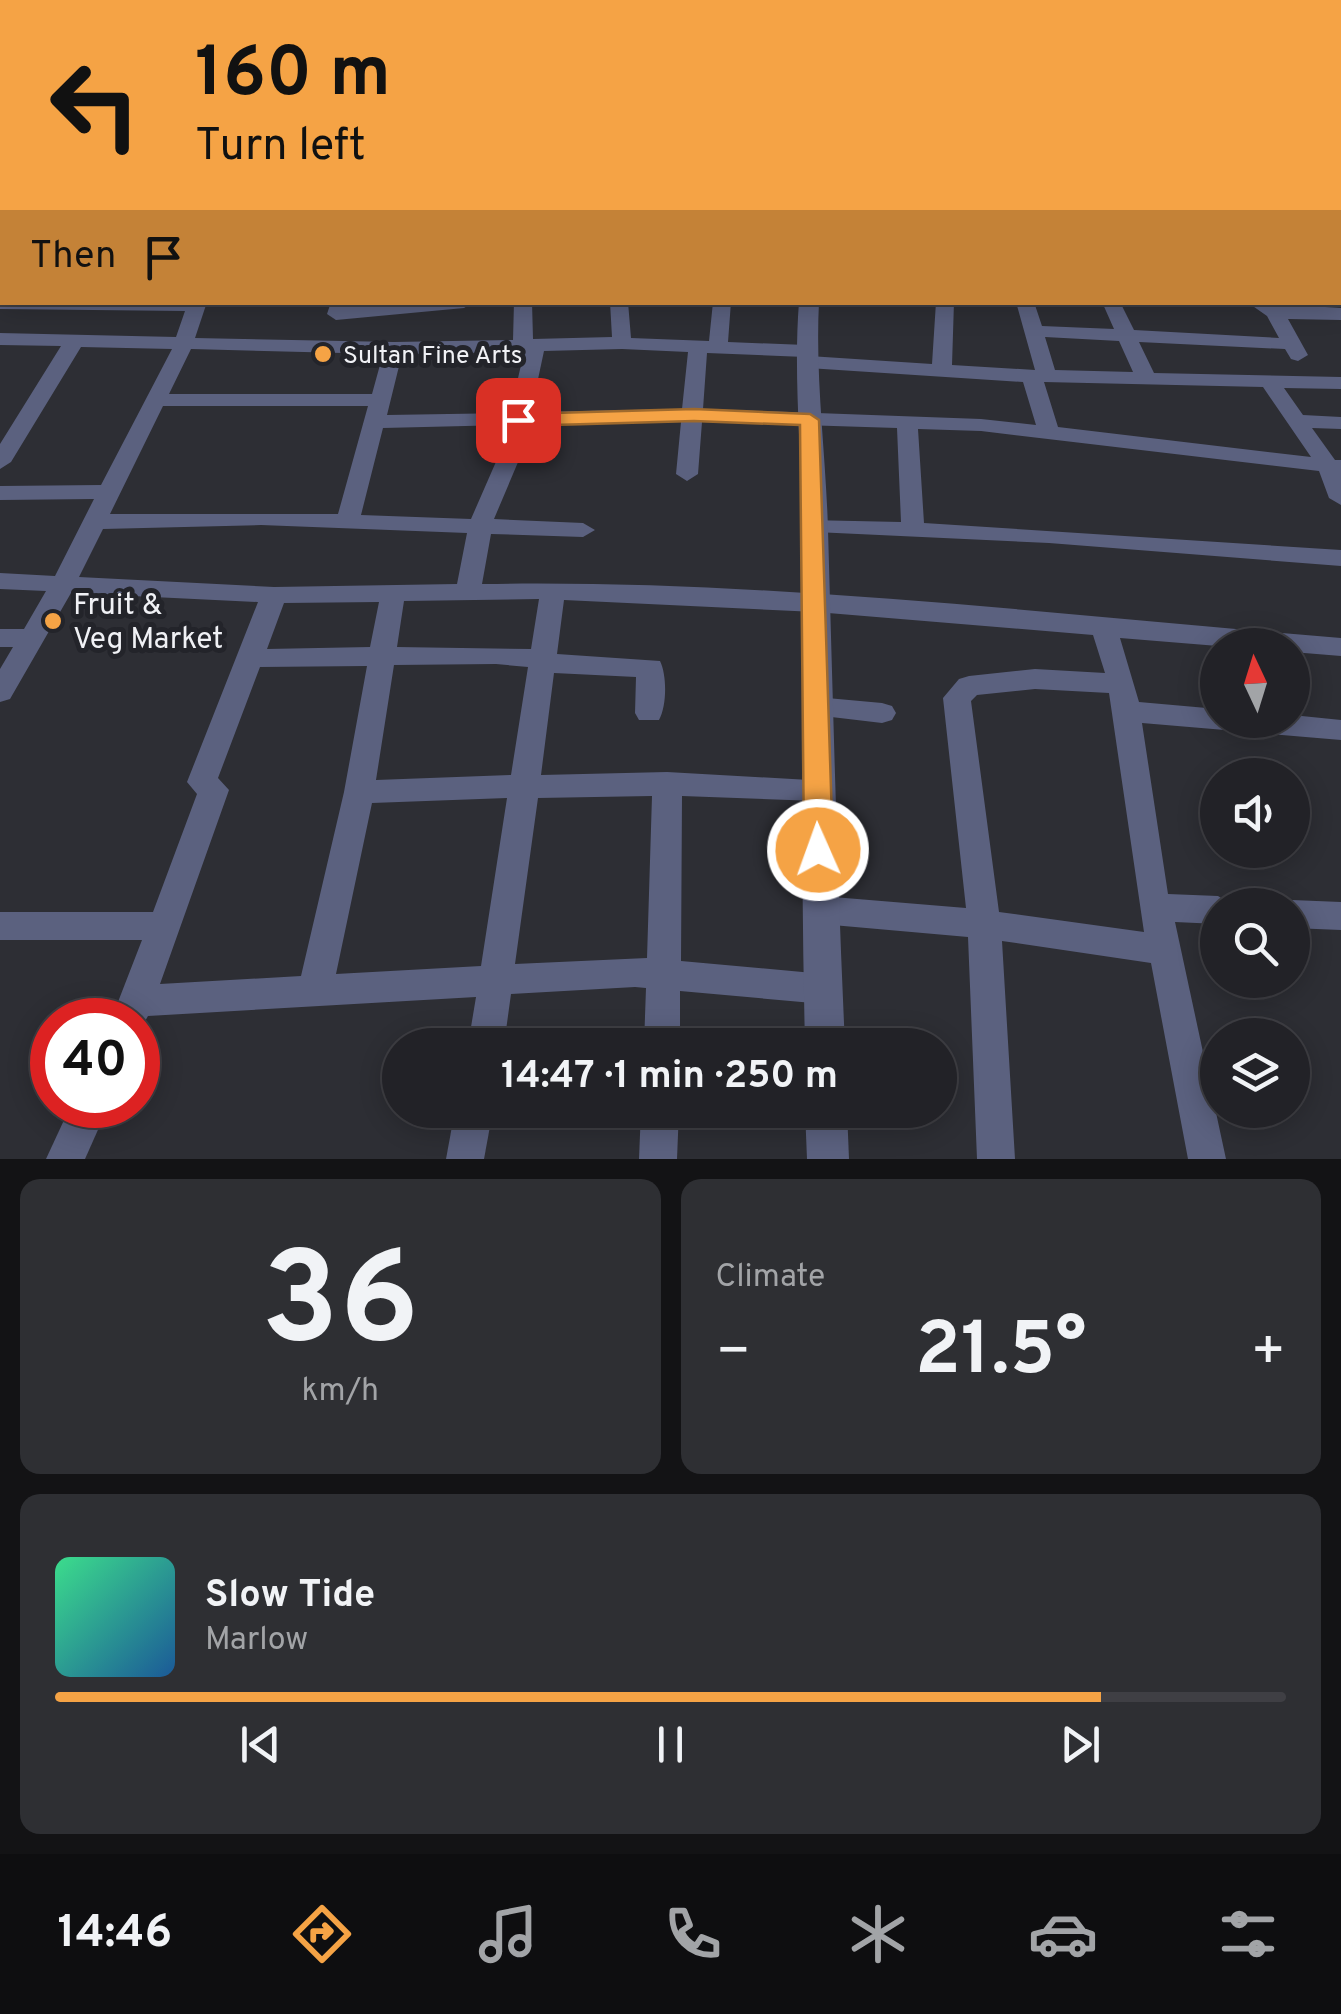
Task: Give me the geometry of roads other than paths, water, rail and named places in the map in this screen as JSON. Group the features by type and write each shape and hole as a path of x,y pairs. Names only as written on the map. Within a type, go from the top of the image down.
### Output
{"street":[{"path":"0,692 62,586 183,346 198,305"},
{"path":"325,348 338,308 404,305"},
{"path":"468,592 481,523 513,448 529,346 524,305"},
{"path":"619,305 622,343"},
{"path":"687,474 694,415 721,305"},
{"path":"809,305 816,789 825,1028"},
{"path":"942,370 945,305"},
{"path":"1026,305 1048,431"},
{"path":"1112,305 1146,378"},
{"path":"1262,305 1275,312 1333,310"},
{"path":"1275,312 1312,381"},
{"path":"1033,331 1292,344"},
{"path":"0,339 325,348 622,343 708,346 1039,376 1341,383"},
{"path":"0,462 73,343"},
{"path":"348,521 394,348"},
{"path":"1269,381 1334,467 1341,498"},
{"path":"156,400 518,420 694,415 1048,431 1334,467"},
{"path":"1296,420 1341,424"},
{"path":"907,423 913,530"},
{"path":"0,492 109,492"},
{"path":"94,522 481,523 583,530"},
{"path":"815,524 1341,558"},
{"path":"0,581 274,595 553,591 816,604 1341,648"},
{"path":"489,1028 553,591"},
{"path":"316,989 359,792 393,593"},
{"path":"138,998 214,790 202,782 274,595"},
{"path":"1104,628 1124,698 1154,907 1207,1159"},
{"path":"0,638 32,638"},
{"path":"250,658 541,658 566,667 650,668 649,713"},
{"path":"996,1159 984,924 957,698 969,686 1034,679 1200,715"},
{"path":"816,707 882,714"},
{"path":"1310,727 1341,730"},
{"path":"359,792 667,783 816,789"},
{"path":"662,1028 667,783"},
{"path":"1154,907 1200,909"},
{"path":"821,910 984,924 1166,950"},
{"path":"1310,915 1341,916"},
{"path":"0,926 166,926"},
{"path":"160,1007 316,989 499,977 664,975 824,989"},
{"path":"66,1159 80,1128"},
{"path":"465,1159 471,1128"},
{"path":"658,1159 659,1128"},
{"path":"827,1128 828,1159"}],"place":[{"name":"Sultan Fine Arts","path":"323,354"},
{"name":"Fruit & Veg Market","path":"53,621"}]}
